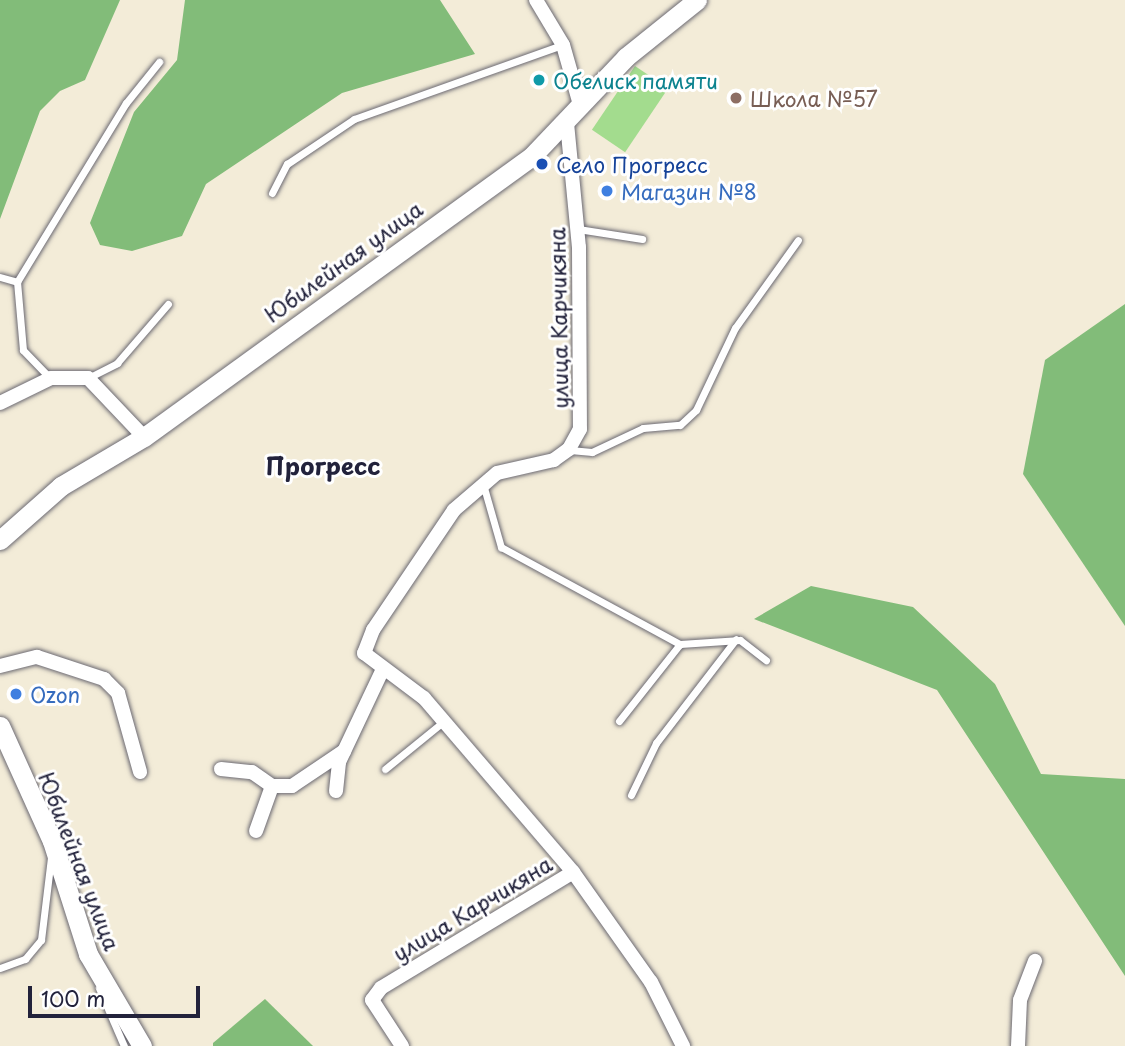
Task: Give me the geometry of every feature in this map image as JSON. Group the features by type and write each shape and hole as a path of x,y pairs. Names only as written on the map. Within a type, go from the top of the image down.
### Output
{"street":[{"path":"536,0 563,45 581,108"},
{"name":"Юбилейная улица","path":"0,540 61,486 144,438 533,155 581,108 626,57 697,0"},
{"name":"улица Карчикяна","path":"567,122 578,229 583,387 580,429 569,450 554,460 515,464 482,483 454,510 373,630 364,653 444,722 573,872 651,982 683,1046"},
{"path":"0,403 51,378 88,378 144,438"},
{"path":"0,666 37,657 104,679 118,693 140,772"},
{"path":"335,791 344,751 383,668"},
{"name":"Юбилейная улица","path":"0,726 52,841 88,954 142,1046"},
{"path":"221,769 252,772 272,786 307,782 344,751"},
{"path":"256,831 272,786"},
{"name":"улица Карчикяна","path":"402,1046 372,1000 381,988 573,872"},
{"path":"1018,1046 1020,1000 1035,961"}],"lane":[{"path":"272,193 287,164 355,119 563,45"},
{"path":"51,378 23,350 16,282 126,103 159,62"},
{"path":"578,229 642,239"},
{"path":"569,450 592,452 643,428 680,425 696,410 735,328 798,240"},
{"path":"0,277 16,282"},
{"path":"88,378 117,363 169,304"},
{"path":"482,483 501,547 680,644 736,639 755,645 766,660"},
{"path":"631,795 656,743 736,639"},
{"path":"619,721 680,644"},
{"path":"385,769 444,722"},
{"path":"0,968 25,959 41,940 52,841"},
{"path":"88,954 124,1046"}],"green space":[{"path":"0,0 120,0 85,80 60,91 40,111 0,219"},
{"path":"185,0 440,0 475,54 342,93 206,184 182,236 132,251 100,245 90,223 134,112 177,60"},
{"path":"635,66 668,88 625,152 592,130"},
{"path":"1125,304 1125,626 1023,474 1045,360"},
{"path":"811,586 913,607 995,684 1041,774 1125,779 1125,976 937,690 754,619"},
{"path":"265,999 313,1046 213,1046 213,1043"}],"place":[{"name":"Обелиск памяти","path":"539,80"},
{"name":"Школа №57","path":"736,98"},
{"name":"Село Прогресс","path":"542,164"},
{"name":"Магазин №8","path":"607,191"},
{"name":"Ozon","path":"16,694"}],"district":[{"name":"Прогресс","path":"323,466"}]}
